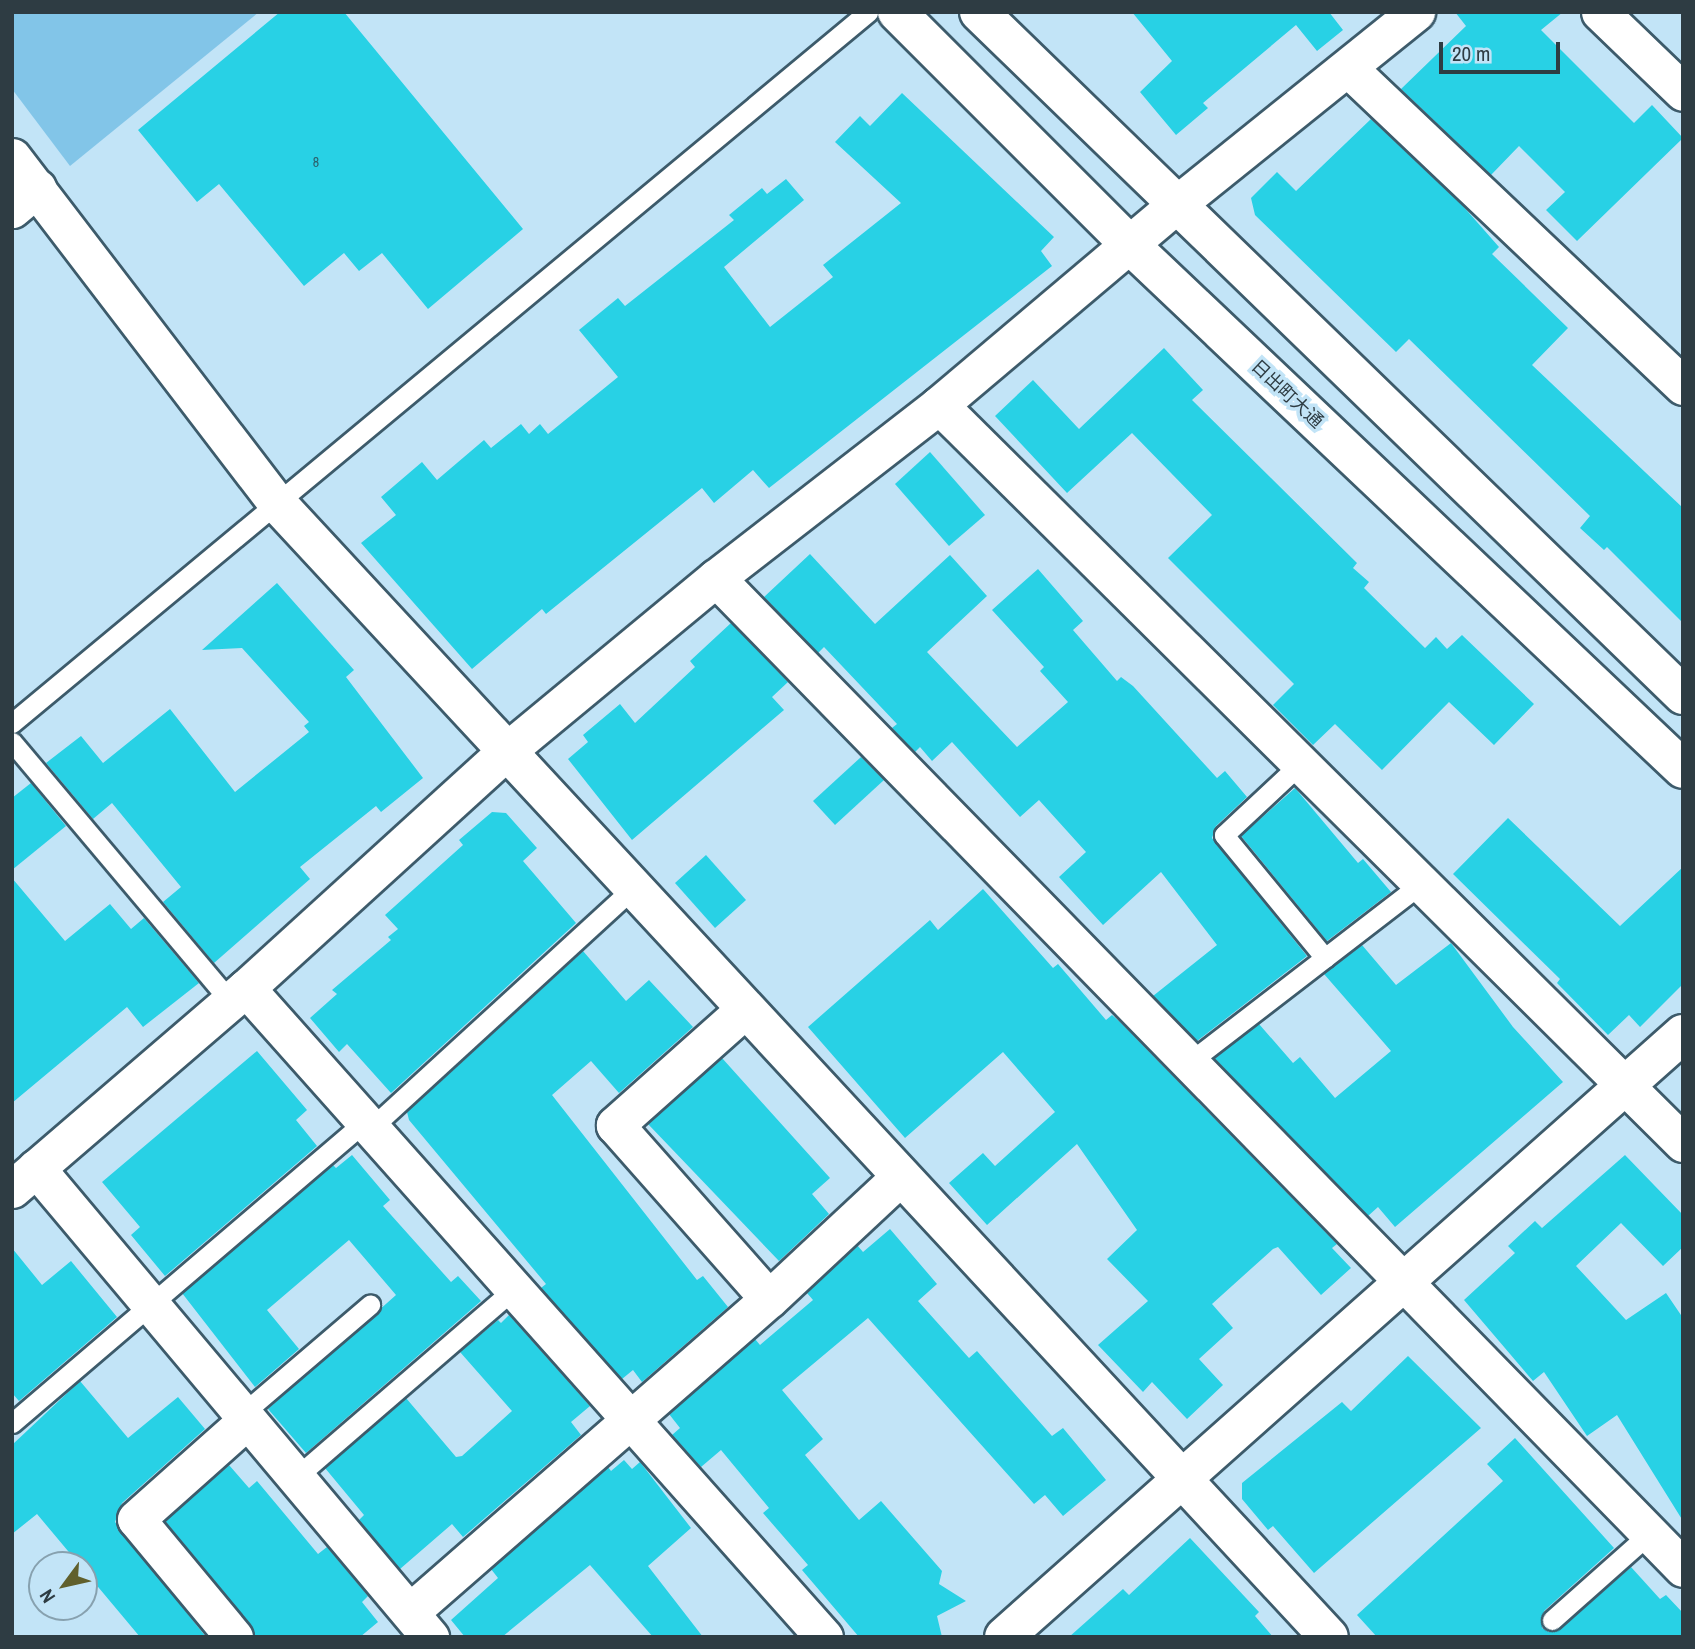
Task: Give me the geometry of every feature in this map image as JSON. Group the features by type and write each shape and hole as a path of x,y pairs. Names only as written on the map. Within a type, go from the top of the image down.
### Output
{"street":[{"name":"日出町大通","path":"897,12 1129,244 1683,769"},
{"path":"979,12 1683,695"},
{"path":"900,1177 769,1299 629,1422 414,1627 295,1478 150,1306 24,1179 238,994 508,750 716,578 939,405 1177,204 1416,12"},
{"path":"1600,12 1683,92"},
{"path":"1348,68 1683,386"},
{"path":"12,157 25,199 276,502 508,750 744,1010 1329,1637"},
{"path":"939,405 1683,1143"},
{"path":"716,578 1402,1286 1683,1568"},
{"path":"238,994 367,1126 824,1637"},
{"path":"744,1010 615,1125 769,1299"},
{"path":"1004,1637 1185,1481 1683,1034"},
{"path":"234,1637 136,1519 244,1418"}],"lane":[{"path":"12,723 868,12"},
{"path":"12,742 238,994"},
{"path":"1300,764 1224,835 1325,958"},
{"path":"1187,1064 1421,884"},
{"path":"12,1423 367,1126 633,888"},
{"path":"295,1478 513,1290"},
{"path":"244,1418 370,1306"},
{"path":"1552,1620 1649,1534"}],"shaded area":[{"path":"12,12 259,12 70,166 12,89"}],"building":[{"path":"280,12 344,12 523,229 428,309 382,253 359,271 344,253 304,286 219,184 197,202 138,130"},
{"path":"1132,12 1329,12 1343,30 1317,51 1296,25 1203,103 1208,108 1176,135 1140,92 1172,61"},
{"path":"1455,12 1563,12 1541,30 1634,123 1652,105 1683,138 1577,241 1546,210 1565,192 1519,146 1491,175 1401,89 1466,26"},
{"path":"902,93 1054,237 1041,251 1052,266 769,488 753,470 714,503 702,488 546,614 542,609 472,669 361,543 396,515 381,497 422,462 437,480 484,440 491,448 521,424 529,434 540,424 548,434 618,377 579,330 618,298 625,306 734,220 729,215 762,188 767,194 786,179 804,200 724,267 770,327 833,277 823,265 901,203 835,142 860,116 870,126"},
{"path":"1371,119 1462,205 1499,247 1492,254 1568,328 1532,365 1683,508 1683,623 1607,547 1604,550 1580,528 1590,516 1409,339 1396,352 1255,215 1251,198 1277,172 1296,191"},
{"path":"1164,348 1203,390 1192,400 1357,563 1353,568 1369,582 1364,588 1425,648 1436,637 1447,649 1462,635 1534,704 1494,745 1449,702 1382,770 1335,724 1313,745 1273,705 1294,684 1168,558 1212,515 1132,433 1067,493 995,416 1033,380 1079,429"},
{"path":"930,452 985,515 949,546 895,484"},
{"path":"810,554 875,624 950,555 987,596 927,652 1017,747 1068,702 1040,671 1044,667 992,610 1038,569 1083,621 1073,630 1117,681 1121,677 1133,686 1217,778 1225,771 1247,797 1216,826 1212,838 1307,956 1197,1041 1153,996 1217,945 1161,872 1103,925 1059,877 1086,852 1039,800 1020,817 952,742 932,761 920,747 915,752 892,728 897,724 824,647 818,653 764,597"},
{"path":"277,583 354,670 346,677 423,778 381,812 376,806 300,867 310,879 214,963 163,902 181,887 112,803 93,819 46,763 81,736 103,763 170,709 235,792 309,732 304,726 309,722 242,648 202,650"},
{"path":"731,623 788,682 772,697 784,710 632,840 568,759 588,742 583,735 620,704 635,723 695,667 690,661"},
{"path":"861,757 884,780 835,825 813,801"},
{"path":"31,783 66,826 12,870 12,798"},
{"path":"1295,788 1358,863 1363,859 1391,892 1327,941 1241,836"},
{"path":"492,812 506,813 537,848 523,861 576,923 391,1093 347,1044 339,1052 310,1018 337,994 332,990 391,940 388,937 398,929 385,915 463,845 459,840"},
{"path":"1508,818 1620,926 1683,867 1683,984 1640,1027 1629,1015 1608,1035 1557,983 1560,979 1453,874"},
{"path":"706,855 746,900 715,928 675,883"},
{"path":"12,878 65,941 110,904 131,929 144,918 199,983 143,1027 127,1007 12,1103"},
{"path":"983,889 1053,968 1058,964 1106,1020 1112,1015 1120,1022 1337,1244 1332,1248 1351,1268 1321,1295 1278,1247 1212,1304 1233,1328 1199,1359 1223,1385 1187,1419 1152,1382 1143,1392 1098,1345 1148,1301 1107,1259 1137,1230 1077,1144 987,1225 949,1183 983,1153 995,1166 1055,1112 1003,1052 905,1138 808,1027 930,920 938,930"},
{"path":"1451,943 1513,1027 1563,1082 1395,1227 1378,1207 1368,1216 1214,1058 1259,1024 1293,1063 1300,1057 1335,1098 1391,1051 1324,974 1362,945 1396,985"},
{"path":"583,951 626,1001 649,980 693,1027 619,1093 591,1061 552,1095 697,1280 703,1276 728,1307 642,1382 633,1370 622,1379 541,1288 546,1284 409,1120 407,1112"},
{"path":"257,1051 307,1110 296,1120 317,1146 165,1276 131,1235 140,1227 102,1182"},
{"path":"722,1058 830,1178 812,1194 829,1214 779,1261 648,1124"},
{"path":"352,1155 390,1200 383,1206 451,1282 458,1276 481,1301 306,1453 268,1409 396,1295 349,1240 267,1310 299,1349 255,1387 182,1293 333,1165 336,1168"},
{"path":"1625,1155 1683,1215 1683,1247 1663,1266 1621,1223 1576,1266 1626,1320 1666,1293 1683,1318 1683,1521 1617,1415 1587,1436 1544,1372 1533,1381 1464,1300 1515,1253 1508,1246 1535,1221 1542,1228"},
{"path":"890,1229 937,1284 918,1301 969,1358 977,1351 1052,1436 1063,1428 1106,1480 1063,1516 1045,1495 1034,1504 868,1318 782,1390 823,1439 805,1455 859,1520 881,1501 942,1571 939,1584 966,1601 937,1616 942,1637 859,1637 802,1570 808,1565 763,1513 769,1508 721,1450 701,1467 672,1435 680,1428 669,1414 755,1339 760,1345 813,1300 807,1293 857,1245 863,1252"},
{"path":"12,1248 42,1285 71,1261 117,1317 19,1401 12,1393"},
{"path":"509,1315 590,1406 571,1422 581,1435 463,1537 452,1524 400,1569 359,1520 364,1515 325,1468 406,1398 456,1457 462,1456 512,1411 460,1352 498,1320 501,1323"},
{"path":"1408,1356 1481,1428 1314,1573 1273,1526 1268,1530 1242,1499 1242,1483 1342,1402 1351,1411"},
{"path":"80,1381 128,1438 178,1397 205,1429 122,1503 115,1522 206,1637 140,1637 98,1587 98,1551 68,1551 37,1514 12,1534 12,1445"},
{"path":"1515,1438 1614,1548 1544,1611 1542,1628 1549,1632 1560,1629 1631,1567 1660,1599 1666,1595 1683,1613 1683,1637 1377,1637 1357,1615 1503,1481 1487,1464"},
{"path":"624,1460 632,1469 640,1462 691,1528 648,1566 703,1637 653,1637 590,1565 502,1637 465,1637 451,1620 498,1578 491,1569 608,1467 611,1471"},
{"path":"229,1465 249,1488 257,1481 318,1554 327,1547 368,1596 362,1602 378,1622 360,1637 254,1637 250,1624 165,1521"},
{"path":"1190,1538 1259,1612 1255,1616 1273,1637 1069,1637 1123,1589 1129,1595"}]}
